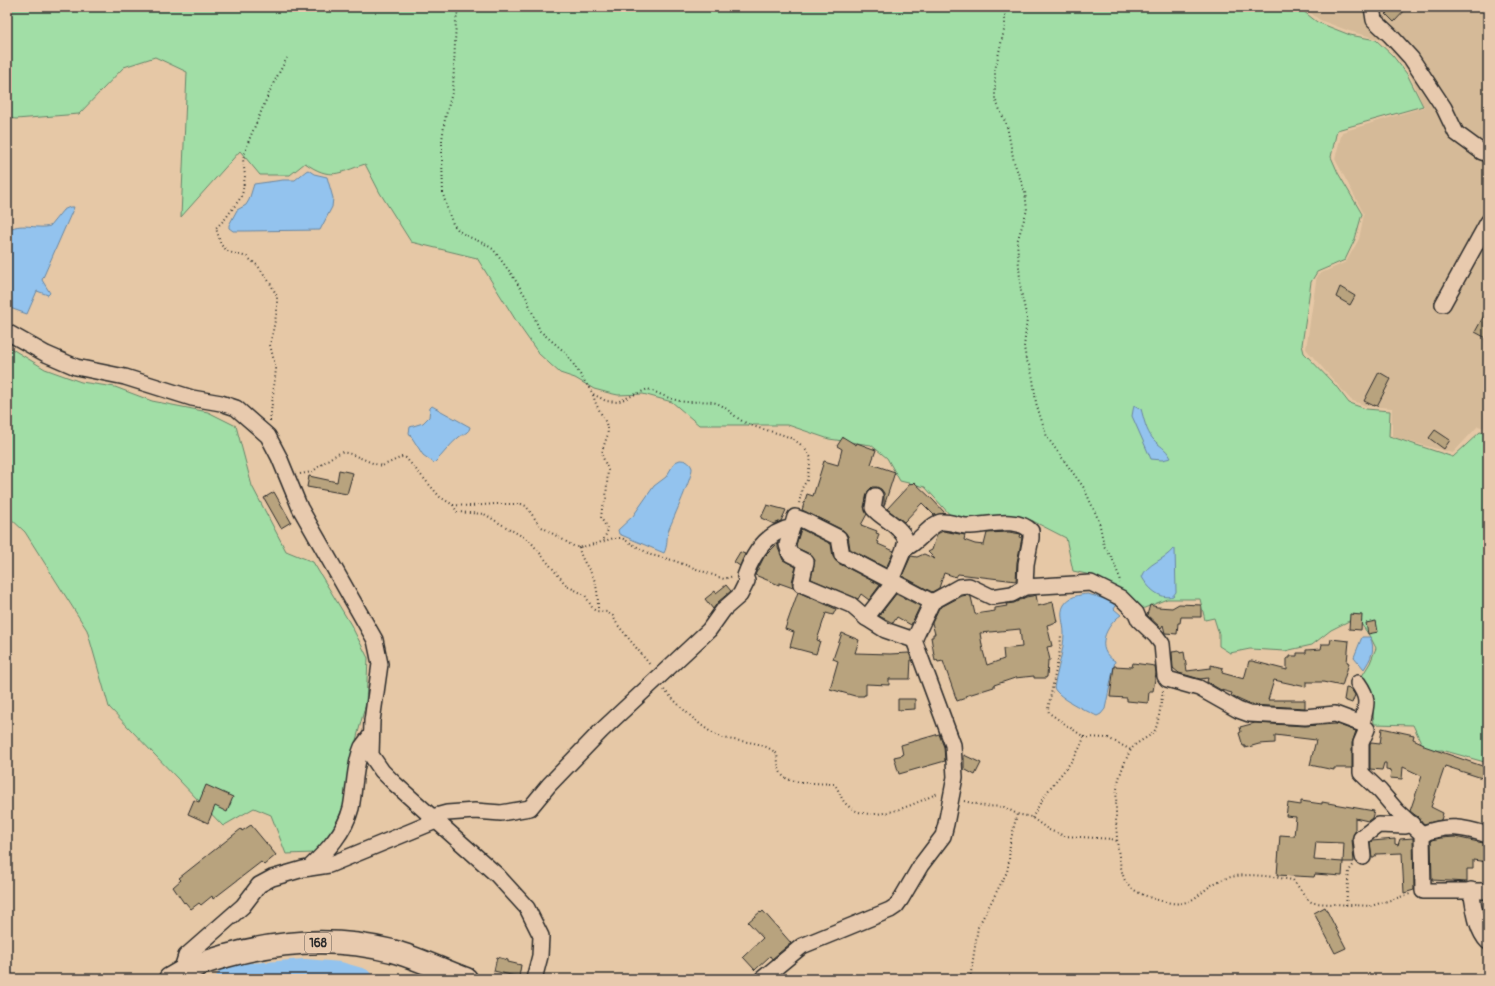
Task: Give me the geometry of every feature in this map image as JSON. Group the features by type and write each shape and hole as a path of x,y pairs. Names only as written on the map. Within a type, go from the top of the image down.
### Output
{"highway":[{"name":"168","path":"176,975 194,965 254,948 303,942 354,945 392,952 466,979"}],"street":[{"path":"1372,7 1374,20 1411,58 1444,108 1456,133 1482,152 1488,154"},
{"path":"1443,304 1488,222"},
{"path":"7,332 46,354 76,367 125,377 192,398 221,403 236,408 268,436 279,457 300,508 374,640 380,664 372,721 372,755 382,771 497,875 527,908 541,936 540,956 534,979"},
{"path":"866,618 893,581 906,540 904,536 873,508 875,496"},
{"path":"176,975 186,956 243,906 259,885 272,878 309,868 329,865 446,813 475,810 501,813 530,808 549,785 601,731 709,630 724,609 740,595 747,581 745,576 750,562 758,550 780,529 794,522 804,520 840,538 842,555 932,602"},
{"path":"794,522 787,545 790,554 806,562 801,584 851,605 866,618 885,630 914,640"},
{"path":"904,549 910,547 935,525 941,522 967,526 1001,522 1021,525 1031,530 1026,564 1025,587"},
{"path":"762,979 802,946 890,910 896,906 911,885 921,865 943,836 955,777 953,745 914,640 932,602 959,587 969,586 992,597 1012,594 1025,587 1091,583 1121,598 1136,613 1139,620 1162,644 1165,676 1167,679 1199,688 1238,710 1249,714 1306,717 1335,714 1362,724 1367,729 1361,743 1361,773 1418,829 1423,891 1488,891"},
{"path":"1358,684 1365,694 1366,701 1362,724"},
{"path":"309,868 322,856 344,826 351,808 356,769 362,747 372,734"},
{"path":"1363,857 1361,838 1378,825 1405,826 1418,829 1453,827 1488,835"},
{"path":"1471,890 1478,921 1484,938 1488,942"}],"path":[{"path":"462,7 458,12 456,20 453,89 445,119 442,140 443,194 453,224 459,231 493,249 526,297 540,331 566,353 593,394 596,404 606,423 608,434 602,455 608,470 606,498 602,509 602,518 608,530 602,542"},
{"path":"1002,7 1005,13 1005,26 995,70 995,99 1007,126 1014,162 1025,192 1027,210 1018,242 1020,290 1027,319 1024,347 1026,359 1033,379 1036,403 1048,437 1079,478 1095,510 1099,521 1104,546 1112,558 1120,576 1120,584 1115,595"},
{"path":"268,436 276,369 270,345 277,311 277,296 258,266 247,257 229,252 221,245 216,228 226,219 242,196 245,176 243,159 249,140 272,86 287,58"},
{"path":"593,394 606,401 618,402 648,389 680,401 704,400 718,404 745,422 771,432 783,434 795,440 807,450 812,458 807,480 802,488 794,522"},
{"path":"287,477 312,472 330,458 342,452 382,466 402,457 406,458 440,498 453,505 471,506 521,504 526,506 540,526 575,547 614,538 622,538 651,555 672,560 724,579 735,575 750,562"},
{"path":"453,505 456,512 484,514 530,541 567,586 585,595 593,609 598,612 607,612 613,616 617,624 655,671 660,686 703,727 723,738 748,741 771,749 777,754 778,768 784,776 796,781 834,784 845,803 863,812 875,814 899,810 952,790 972,804 1004,807 1017,814 1032,818 1049,830 1065,836 1106,838 1117,841"},
{"path":"579,547 580,556 594,578 599,597 598,612"},
{"path":"1061,635 1060,650 1048,709 1049,713 1084,737 1108,738 1131,750"},
{"path":"1167,679 1154,732 1133,747 1117,784 1117,841 1121,870 1127,884 1133,890 1167,903 1183,903 1199,896 1211,886 1230,877 1250,874 1293,880 1309,900 1314,903 1371,906 1400,896 1423,891"},
{"path":"1032,818 1048,791 1074,759 1081,747 1084,737"},
{"path":"970,979 978,927 1007,872 1010,842 1017,814"},
{"path":"1346,905 1348,871 1363,857"}],"shaded area":[{"path":"1303,7 1488,7 1488,429 1478,426 1453,453 1392,437 1392,408 1366,406 1351,400 1306,349 1317,275 1346,262 1359,239 1364,214 1335,159 1342,132 1424,107 1409,72 1382,40 1349,31 1320,20"}],"green space":[{"path":"7,7 1298,7 1317,22 1350,35 1376,40 1393,56 1407,74 1423,106 1337,130 1331,157 1338,173 1362,214 1355,239 1345,260 1317,272 1311,282 1302,345 1304,353 1335,385 1349,403 1366,409 1390,411 1389,436 1453,457 1480,432 1488,434 1488,763 1442,750 1425,751 1413,725 1374,724 1371,689 1362,676 1370,663 1376,648 1357,617 1331,630 1312,645 1285,651 1250,649 1230,653 1219,646 1219,634 1214,618 1205,620 1200,599 1167,599 1142,609 1124,591 1091,575 1073,571 1066,538 1027,518 972,519 951,516 925,487 900,481 887,458 871,445 829,439 788,425 699,425 672,402 643,394 618,395 609,393 594,389 575,378 560,373 539,354 520,327 477,258 411,242 380,193 365,164 335,174 328,174 314,169 305,163 290,175 260,175 240,151 181,217 187,72 155,57 124,67 79,114 16,119 7,118"},
{"path":"7,346 45,369 81,382 115,387 152,401 208,412 236,426 252,486 286,551 313,562 351,625 368,658 366,703 351,759 345,802 336,824 314,853 286,854 271,815 254,808 223,826 109,707 87,630 25,532 7,515"}],"water":[{"path":"308,170 314,174 327,177 333,198 332,207 320,230 233,231 229,228 229,225 237,210 246,205 249,200 254,184 295,180"},
{"path":"74,207 42,280 50,293 48,295 37,291 27,314 7,307 7,231 12,228 23,226 50,226 63,210"},
{"path":"1134,405 1141,409 1151,436 1171,458 1162,460 1151,459 1132,416"},
{"path":"432,406 470,427 467,432 455,440 434,463 423,455 409,433 410,427 423,423 429,417 430,408"},
{"path":"680,460 689,463 692,468 686,488 669,529 664,553 619,534 618,530 633,516 654,486 666,477 675,462"},
{"path":"1173,549 1175,549 1176,592 1173,596 1168,597 1159,595 1151,589 1142,577 1148,568 1170,553"},
{"path":"1088,594 1108,600 1116,606 1114,609 1121,615 1111,625 1104,638 1105,651 1115,661 1105,709 1097,716 1067,700 1054,688 1064,640 1062,611 1064,605 1072,598"},
{"path":"1362,637 1370,637 1373,646 1371,657 1364,669 1354,657"}],"building":[{"path":"1393,7 1408,7 1394,22 1386,14"},
{"path":"1340,287 1355,296 1350,305 1336,297"},
{"path":"1488,308 1488,339 1475,332"},
{"path":"1379,372 1391,379 1377,406 1374,406 1364,401"},
{"path":"1435,430 1450,440 1444,449 1429,438"},
{"path":"843,437 856,445 857,443 876,450 871,464 895,472 884,506 884,493 881,489 872,487 868,491 864,507 867,514 861,525 877,531 876,533 879,534 877,541 879,542 878,544 894,551 886,568 850,549 848,536 843,530 802,510 807,494 813,496 824,461 838,465 842,449 837,446"},
{"path":"339,470 353,473 347,494 307,487 309,476 337,482"},
{"path":"914,482 945,513 934,515 922,503 904,522 887,509 911,483 912,484"},
{"path":"274,492 291,522 281,528 264,498"},
{"path":"767,505 786,510 781,521 774,524 761,518"},
{"path":"801,529 831,544 833,557 838,563 880,585 869,600 861,594 858,599 811,579 815,560 810,554 797,548 796,545"},
{"path":"943,531 965,535 964,540 975,544 984,545 987,533 1009,532 1021,534 1020,537 1022,538 1017,562 1016,581 958,574 956,577 944,573 939,588 932,592 902,576 911,556 917,557 924,554 935,559 928,552 932,550 937,534"},
{"path":"778,543 778,548 783,560 796,567 792,582 793,588 779,583 779,585 755,575 764,557"},
{"path":"740,552 745,554 740,566 734,562"},
{"path":"726,585 731,591 718,602 713,609 705,599"},
{"path":"798,592 836,609 833,615 826,613 817,640 820,641 816,654 790,647 794,632 785,629"},
{"path":"896,594 920,606 911,625 897,617 893,623 879,616"},
{"path":"967,595 971,597 975,614 995,611 995,608 1007,606 1006,604 1014,603 1026,597 1036,595 1038,606 1053,602 1057,622 1047,625 1052,646 1047,647 1050,660 1048,660 1047,677 1034,678 1034,676 1015,678 994,685 994,687 965,696 966,698 957,701 943,661 935,661 931,637 935,634 932,623 939,608","holes":["1020,629 1022,647 1003,649 1004,659 987,665 980,633"]},
{"path":"1179,604 1201,605 1201,617 1181,617 1180,623 1178,623 1177,634 1165,633 1163,625 1161,628 1147,615 1150,605 1172,608"},
{"path":"1350,614 1362,615 1361,630 1349,629"},
{"path":"1376,621 1378,632 1368,634 1366,623"},
{"path":"842,633 859,640 855,653 909,653 911,658 910,679 889,679 889,685 866,684 866,695 864,696 855,696 830,689 838,661 833,659"},
{"path":"1331,639 1349,641 1347,662 1349,663 1342,686 1323,682 1306,682 1306,687 1274,680 1268,700 1305,700 1305,708 1251,705 1231,696 1232,693 1221,690 1207,682 1208,678 1200,679 1179,673 1173,668 1172,652 1180,651 1180,653 1184,652 1187,671 1211,668 1211,665 1223,668 1222,673 1244,679 1249,661 1287,670 1287,658 1290,658 1290,656 1297,656 1297,653 1306,653 1306,650 1321,649 1322,644 1330,644"},
{"path":"1133,663 1155,666 1156,673 1153,691 1149,691 1148,703 1127,701 1127,698 1110,697 1114,666 1132,667"},
{"path":"1346,688 1351,689 1355,695 1352,703 1344,700"},
{"path":"898,699 915,699 915,709 898,710"},
{"path":"1255,723 1305,726 1336,724 1356,731 1352,743 1352,768 1334,768 1334,770 1310,765 1316,740 1275,735 1275,743 1259,744 1245,748 1239,733 1241,732 1240,727"},
{"path":"1382,728 1414,735 1413,739 1424,744 1424,746 1488,768 1488,780 1445,766 1431,807 1443,813 1441,820 1424,824 1410,811 1422,776 1403,767 1402,779 1390,778 1391,771 1386,770 1386,763 1384,763 1382,770 1370,769 1370,745 1371,743 1380,744"},
{"path":"939,734 944,747 945,761 899,774 894,757 903,755 901,745"},
{"path":"964,755 981,763 975,775 964,769"},
{"path":"206,785 233,797 227,812 215,806 208,823 188,814 194,800 199,802"},
{"path":"1301,801 1322,804 1322,802 1374,811 1372,818 1368,821 1355,818 1355,832 1352,839 1354,862 1343,862 1342,876 1315,874 1314,877 1277,875 1280,835 1294,836 1296,817 1286,816 1288,803 1301,805","holes":["1316,842 1344,843 1343,862 1314,860"]},
{"path":"251,825 276,855 264,865 261,862 213,899 212,896 201,905 199,903 191,909 185,902 184,903 173,887 181,880 179,878 241,829 242,831"},
{"path":"1455,837 1488,844 1487,862 1473,860 1473,869 1467,869 1467,882 1432,880 1431,840"},
{"path":"1413,838 1414,890 1404,893 1402,853 1376,854 1374,858 1372,858 1370,842 1395,839 1395,844 1398,845 1400,839"},
{"path":"1325,907 1346,948 1335,953 1314,913"},
{"path":"763,911 791,943 772,959 770,956 755,970 743,957 763,938 748,922"},
{"path":"497,957 508,960 508,962 521,965 519,977 494,971"}],"waterway":[{"path":"227,979 239,975 305,970 340,973 361,979"}]}
